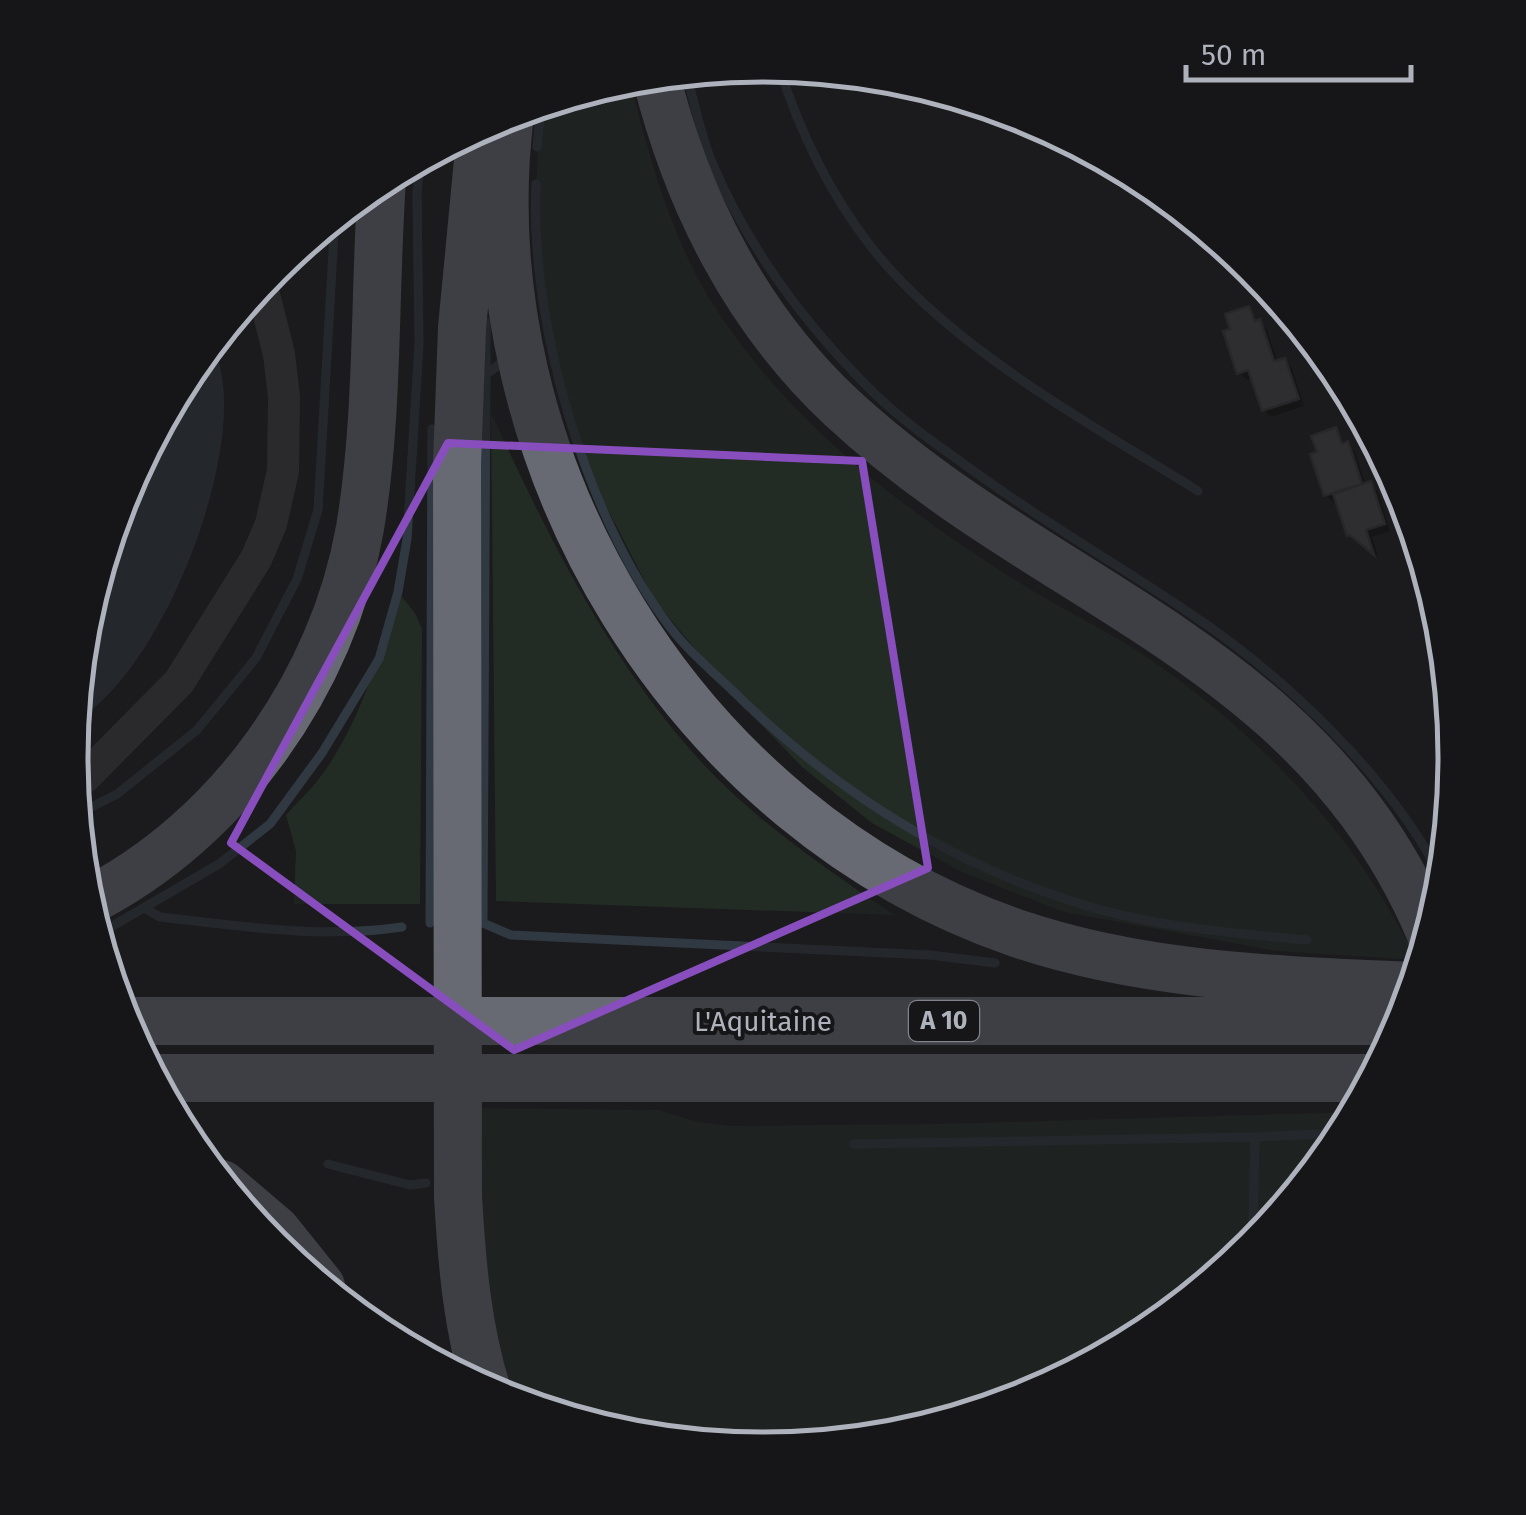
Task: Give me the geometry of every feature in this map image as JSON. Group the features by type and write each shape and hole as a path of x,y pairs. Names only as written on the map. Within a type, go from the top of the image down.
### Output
{"highway":[{"path":"661,90 693,192 715,242 750,299 792,354 839,405 952,496 1190,649 1284,724 1324,764 1369,820 1420,910"},
{"path":"509,133 504,198 507,264 516,331 549,459 588,550 633,630 693,709 739,759 804,814 876,865 964,912 1018,933 1113,959 1186,972 1398,985"},
{"path":"480,145 462,328 457,464 458,1197 462,1280 480,1370"},
{"path":"102,892 164,851 234,786 285,719 308,680 330,629 347,583 366,482 381,201"},
{"name":"L'Aquitaine","path":"141,1021 1385,1021"},
{"name":"L'Aquitaine","path":"169,1078 1357,1078"}],"lane":[{"path":"88,776 179,682 256,559 271,524 283,472 285,415 279,354 266,301"}],"highlighted area":[{"path":"448,443 862,461 928,868 514,1050 231,843"}],"shaded area":[{"path":"633,95 652,163 682,246 709,298 771,381 844,455 926,520 1028,588 1142,654 1228,719 1281,769 1351,851 1410,947 1407,959 1277,951 1064,912 962,872 872,823 802,767 732,694 654,599 604,502 571,418 550,340 533,232 540,120"},
{"path":"218,360 224,401 222,440 200,531 159,624 105,698 89,711 101,626 124,541 139,499 178,420"},
{"path":"491,413 578,587 658,710 711,772 759,817 894,915 496,901"},
{"path":"398,592 422,629 420,904 294,904 296,851 286,815 318,780 357,714"},
{"path":"472,1108 659,1110 697,1122 729,1126 1337,1113 1299,1168 1240,1235 1138,1319 1062,1363 1021,1381 980,1397 895,1420 763,1432 631,1420 546,1397 494,1376 481,1328"}],"building":[{"path":"1249,306 1255,321 1260,319 1274,361 1285,358 1299,399 1262,411 1248,370 1237,374 1223,331 1230,329 1225,314"},
{"path":"1336,427 1342,444 1348,441 1362,484 1324,496 1310,454 1317,452 1311,436"},
{"path":"1371,481 1385,524 1366,530 1374,555 1347,536 1333,494"}],"waterway":[{"path":"785,83 828,181 854,224 901,281 938,316 1022,380 1198,491"},
{"path":"689,87 711,160 743,225 781,285 850,368 913,427 1191,614 1263,668 1366,768 1430,858"},
{"path":"537,147 540,121"},
{"path":"110,927 219,864 270,824 322,753 379,659 398,592 407,539 419,344 418,177"},
{"path":"536,184 536,239 543,299 571,422 617,540 646,592 697,658 770,726 852,791 986,868 1084,905 1139,919 1307,940"},
{"path":"90,808 117,794 197,730 256,658 297,579 318,510 334,237"},
{"path":"486,322 486,375"},
{"path":"502,362 486,375 483,923 511,935 930,955 995,963"},
{"path":"430,923 432,429"},
{"path":"146,909 160,917 281,930 341,932 402,927"},
{"path":"1255,1137 1323,1134"},
{"path":"854,1144 1255,1137 1253,1221"},
{"path":"328,1164 410,1185 426,1183"}]}
